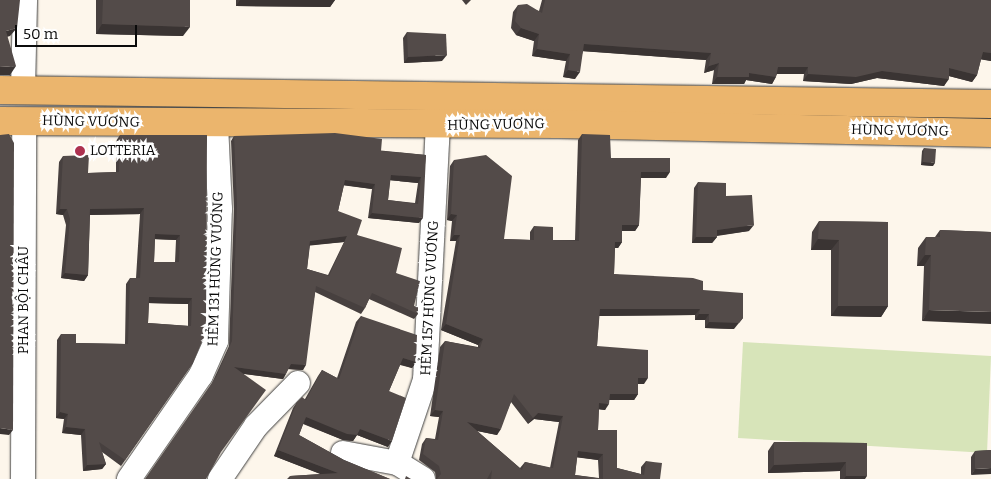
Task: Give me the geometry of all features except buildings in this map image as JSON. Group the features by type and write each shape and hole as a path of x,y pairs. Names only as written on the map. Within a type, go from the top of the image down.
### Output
{"main road":[{"name":"HÙNG VƯƠNG","path":"12,90 991,104"},
{"path":"12,90 12,121"},
{"path":"466,124 467,96"},
{"name":"HÙNG VƯƠNG","path":"12,121 216,125 438,126 466,124 991,133"}],"street":[{"path":"12,90 25,0"},
{"name":"PHAN BỘI CHÂU","path":"12,121 23,479"},
{"name":"HẺM 131 HÙNG VƯƠNG","path":"129,479 201,374 214,347 220,209 216,125"},
{"name":"HẺM 157 HÙNG VƯƠNG","path":"397,463 425,380 438,126"},
{"path":"220,479 256,426 298,383"},
{"path":"343,453 397,463 423,479"}],"green space":[{"path":"743,342 991,356 987,453 738,438"}],"place":[{"name":"LOTTERIA","path":"80,151"}]}
